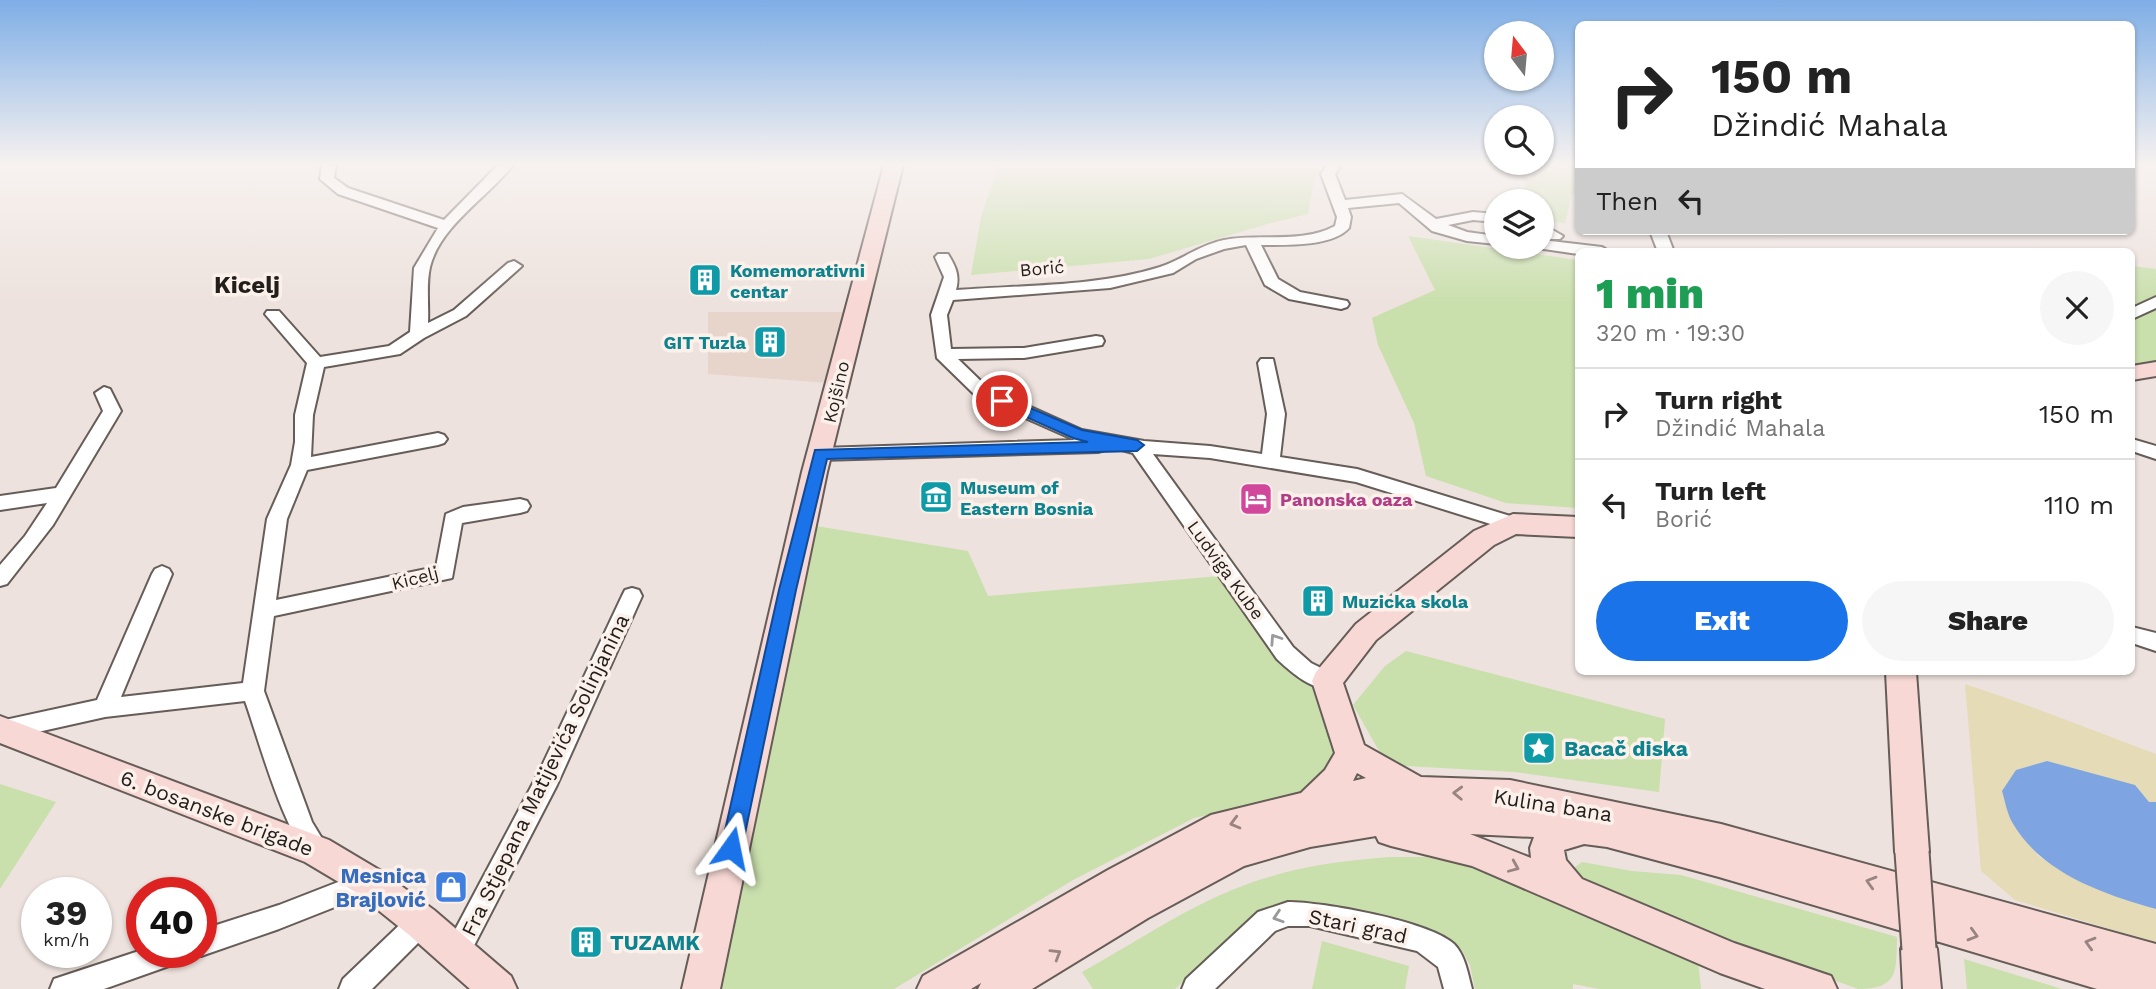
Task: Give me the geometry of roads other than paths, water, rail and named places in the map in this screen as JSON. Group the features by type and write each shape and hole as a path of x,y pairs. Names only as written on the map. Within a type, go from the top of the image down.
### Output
{"street":[{"path":"403,211 447,226"},
{"path":"418,334 422,316 422,268 433,245 461,211"},
{"name":"Kojšino","path":"702,989 788,590 880,211"},
{"name":"Borić","path":"947,296 1110,283 1167,270 1191,256 1251,240 1292,241 1331,234 1342,228 1344,217 1342,211"},
{"path":"1415,211 1437,228 1464,237 1484,239"},
{"path":"1437,228 1441,222 1458,218 1484,218"},
{"path":"1251,240 1271,282 1295,296 1341,304"},
{"path":"1554,246 1575,249"},
{"path":"943,257 951,277 939,314 943,354 982,392 1078,435 1137,445 1210,452 1357,476 1513,524 1575,527"},
{"path":"316,363 394,350 418,334 460,313 514,266"},
{"path":"2135,312 2156,302"},
{"path":"273,314 305,347 316,363 304,415 304,442 300,465 277,519 253,691 302,828 317,851"},
{"path":"943,354 1024,353 1096,341"},
{"path":"1267,363 1276,414 1270,462"},
{"path":"2135,372 2156,369"},
{"path":"0,578 14,565 112,411 104,393"},
{"path":"300,465 438,439"},
{"path":"821,454 1137,445"},
{"name":"Ludviga Kube","path":"1137,445 1285,653 1303,669 1327,681"},
{"path":"2135,446 2156,453"},
{"path":"0,502 60,494"},
{"name":"Kicelj","path":"265,610 445,573 453,519 463,514 520,506"},
{"path":"1417,790 1351,754 1327,681 1352,648 1380,620 1484,538 1513,524"},
{"path":"104,708 162,574"},
{"name":"Fra Stjepana Matijevića Solinjanina","path":"456,954 525,824 632,596"},
{"path":"2135,636 2156,642"},
{"path":"1901,675 1922,989"},
{"path":"1,729 104,708 253,691"},
{"name":"6. bosanske brigade","path":"1,729 317,851 369,881 498,989"},
{"path":"1312,804 1336,780 1351,754"},
{"name":"Kulina bana","path":"936,989 1120,881 1223,826 1363,793 1417,790 1510,795 1721,839 2156,962"},
{"name":"Kulina bana","path":"997,989 1136,906 1237,852 1310,832 1354,824 1453,819 1521,820 1607,832 1719,861 2156,988"},
{"path":"1354,824 1475,851 1733,960 1818,989"},
{"path":"1570,891 1551,868 1547,854 1549,842 1553,836 1563,833 1607,832"},
{"path":"217,938 279,917 369,881"},
{"name":"Stari grad","path":"1196,989 1267,921 1287,914 1310,914 1420,939 1437,947 1449,957 1455,978"},
{"path":"353,989 421,922"},
{"path":"64,989 126,968"}],"water":[{"path":"2047,761 2135,785 2149,802 2156,802 2156,909 2075,879 2039,855 2024,840 2010,818 2002,791 2016,770"}],"place":[{"name":"Komemorativni centar","path":"705,280"},
{"name":"GIT Tuzla","path":"770,342"},
{"name":"Museum of Eastern Bosnia","path":"936,497"},
{"name":"Panonska oaza","path":"1256,499"},
{"name":"Muzicka skola","path":"1318,601"},
{"name":"Bacač diska","path":"1539,748"},
{"name":"Mesnica Brajlović","path":"451,887"},
{"name":"TUZAMK","path":"586,942"}],"district":[{"name":"Kicelj","path":"247,285"}]}
